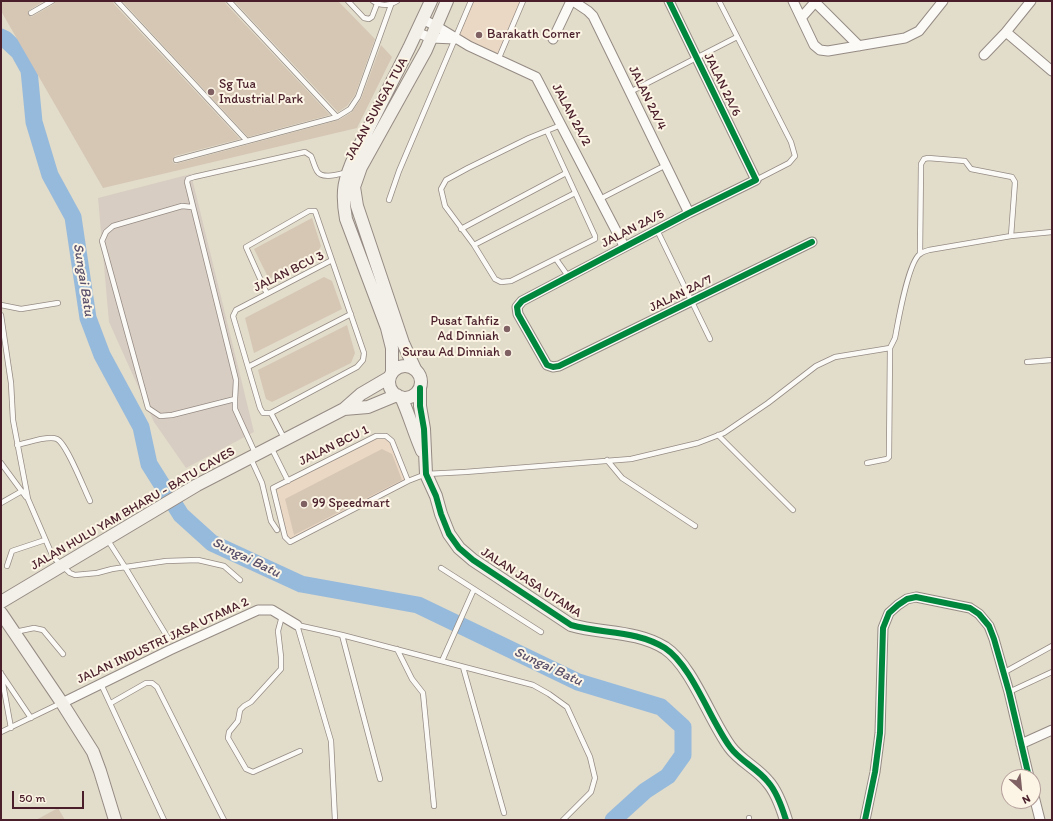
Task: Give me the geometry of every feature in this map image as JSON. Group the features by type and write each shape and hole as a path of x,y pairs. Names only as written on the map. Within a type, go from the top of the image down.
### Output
{"main road":[{"name":"JALAN SUNGAI TUA","path":"391,375 392,348 387,328 346,219 343,201 344,182 430,1"},
{"name":"JALAN SUNGAI TUA","path":"415,369 403,343 361,220 354,187 361,167 370,149 426,50 447,1"},
{"path":"406,366 415,369 421,378 420,388 410,397 399,396 390,387 391,375 400,367 406,366"},
{"name":"JALAN HULU YAM BHARU - BATU CAVES","path":"1,602 197,485 344,409 361,394 391,375"},
{"name":"JALAN JASA UTAMA","path":"420,388 420,406 424,429 426,474 436,496 440,514 449,534 460,548 473,560 571,625 586,630 629,634 643,638 665,649 675,657 689,675 720,732 731,748 768,781 778,798 786,820"},
{"name":"JALAN HULU YAM BHARU - BATU CAVES","path":"344,409 368,407 399,396"},
{"name":"JALAN JASA UTAMA","path":"399,396 407,411 414,433 425,458"},
{"path":"1,613 93,752 115,820"}],"street":[{"path":"553,39 572,1"},
{"name":"JALAN 2A/4","path":"572,1 593,16 689,212"},
{"name":"JALAN 2A/6","path":"669,1 756,180"},
{"path":"793,1 814,45 820,50 828,51 905,38 912,35 919,31 942,1"},
{"path":"984,55 1006,32 1031,1"},
{"path":"801,18 816,2 859,46"},
{"name":"JALAN 2A/2","path":"422,19 436,26 455,39 498,60 518,67 536,77 624,246"},
{"name":"JALAN 2A/2","path":"416,32 431,38 455,39"},
{"path":"1006,32 1052,71"},
{"name":"JALAN 2A/5","path":"559,366 553,367 547,364 518,314 517,308 522,301 689,212 756,180"},
{"name":"JALAN 2A/7","path":"559,366 812,242"},
{"path":"865,820 880,733 882,632 889,613 898,605 916,597 970,608 979,614 989,626 1009,692 1027,769"},
{"name":"JALAN INDUSTRI JASA UTAMA 2","path":"62,703 258,610 272,610 297,625"},
{"path":"1021,744 1052,730"},
{"path":"1037,809 1040,820"}],"lane":[{"path":"31,13 52,1"},
{"path":"116,1 247,141"},
{"path":"229,1 337,117"},
{"path":"348,1 364,18 368,19 372,17 377,4"},
{"path":"373,1 377,4 392,5"},
{"path":"176,160 337,117 350,109 358,97 392,5 397,1"},
{"path":"389,200 399,171 471,1"},
{"path":"498,60 523,1"},
{"path":"719,1 791,142 795,156 789,163 756,180"},
{"path":"630,92 737,37"},
{"path":"547,131 595,236 595,239 511,281 501,282 495,279 474,245 445,206 441,189 446,180 522,141 561,125"},
{"path":"277,530 271,520 262,483 236,409 236,380 187,182 188,179 201,175 305,152 311,156 316,170 320,174 332,176 348,171"},
{"path":"920,254 921,164 924,159 928,158 965,161 971,169 1012,177 1014,182 1011,236"},
{"path":"600,199 666,165"},
{"path":"461,229 566,173"},
{"path":"474,245 575,192"},
{"path":"192,207 182,206 113,226 106,232 102,241 148,408 160,416 172,415 235,399"},
{"path":"267,294 246,247 309,211 315,211 332,260"},
{"path":"657,230 710,339"},
{"path":"867,463 889,458 890,348 895,338 909,274 920,254 929,250 1011,236 1052,232"},
{"path":"556,259 568,276"},
{"name":"JALAN BCU 3","path":"332,260 364,353 363,360 357,367 271,413 263,413 260,408 233,316 236,310 267,294 332,260"},
{"path":"1,305 21,309 58,303"},
{"path":"1,314 11,383 13,420 28,499 53,557 70,573 75,575 178,560 198,560 224,566 240,580"},
{"path":"248,367 351,314"},
{"path":"408,481 426,474 631,459 698,443 724,433 768,403 816,366 835,357 890,348"},
{"path":"1027,362 1052,360"},
{"path":"271,413 284,440"},
{"name":"JALAN BCU 1","path":"376,436 386,436 392,441 408,481 290,542 284,537 274,488 376,436"},
{"path":"718,436 792,510"},
{"path":"17,445 49,438 58,439 65,448 90,502"},
{"path":"271,447 288,481"},
{"path":"607,460 622,478 695,526"},
{"path":"1,463 28,499"},
{"path":"1,503 22,491"},
{"path":"7,566 12,551 45,540"},
{"path":"107,540 168,638"},
{"path":"441,568 542,632"},
{"path":"442,661 474,589"},
{"path":"282,615 278,631 282,657 281,669 251,702 240,710 238,722 229,732 228,738 246,769 253,772 300,751"},
{"path":"335,820 331,741 297,625 342,635 533,685 549,694 566,707 590,757 595,778 591,792 563,820"},
{"path":"14,632 34,628 43,630 63,654"},
{"path":"342,635 380,779"},
{"path":"1003,673 1052,646"},
{"path":"397,649 412,679 423,693 434,806"},
{"path":"463,667 504,813"},
{"path":"1009,692 1052,672"},
{"path":"1,673 31,718"},
{"path":"1,673 11,728"},
{"path":"111,703 146,683 152,683 157,687 224,820"},
{"path":"101,684 164,820"},
{"path":"1,732 62,703"}],"shaded area":[{"path":"474,1 521,1 498,56 458,37"},
{"path":"191,174 254,432 186,468 154,422 109,322 98,198"},
{"path":"385,438 390,443 405,480 291,539 286,535 277,489 376,439"}],"building":[{"path":"1,1 44,1 28,11 28,14 31,17 54,4 56,1 113,1 114,4 240,139 175,156 172,161 175,164 339,120 352,112 361,99 381,45 392,57 357,128 103,188 1,11"},
{"path":"122,1 225,1 226,4 330,115 248,137"},
{"path":"234,1 338,1 375,39 355,95 347,106 338,112"},
{"path":"312,218 321,246 316,255 269,279 254,249"},
{"path":"324,277 332,281 342,309 254,353 245,318"},
{"path":"347,325 355,353 351,363 272,402 266,399 258,370"},
{"path":"382,449 392,454 402,480 294,535 285,499"},
{"path":"58,808 65,820 36,820"}],"waterway":[{"name":"Sungai Batu","path":"1,37 19,52 29,70 34,122 50,175 73,217 88,318 102,355 141,427 149,464 181,515 212,543 301,584 418,605 578,682 661,707 683,727 683,755 668,776 645,791 613,820"}],"cycle path":[{"path":"669,1 756,180 689,213 522,301 517,307 518,314 547,365 553,367 559,366 812,242"},
{"path":"420,388 420,406 424,429 426,474 436,496 449,534 459,548 473,560 571,625 642,638 654,642 675,656 692,680 730,747 764,777 774,790 786,820"},
{"path":"865,820 875,772 880,733 883,628 889,613 907,599 916,597 970,608 979,614 989,626 1009,692 1027,769"}],"place":[{"name":"Barakath Corner","path":"479,35"},
{"name":"Sg Tua Industrial Park","path":"211,92"},
{"name":"Pusat Tahfiz Ad Dinniah","path":"507,329"},
{"name":"Surau Ad Dinniah","path":"508,353"},
{"name":"99 Speedmart","path":"304,504"}]}
